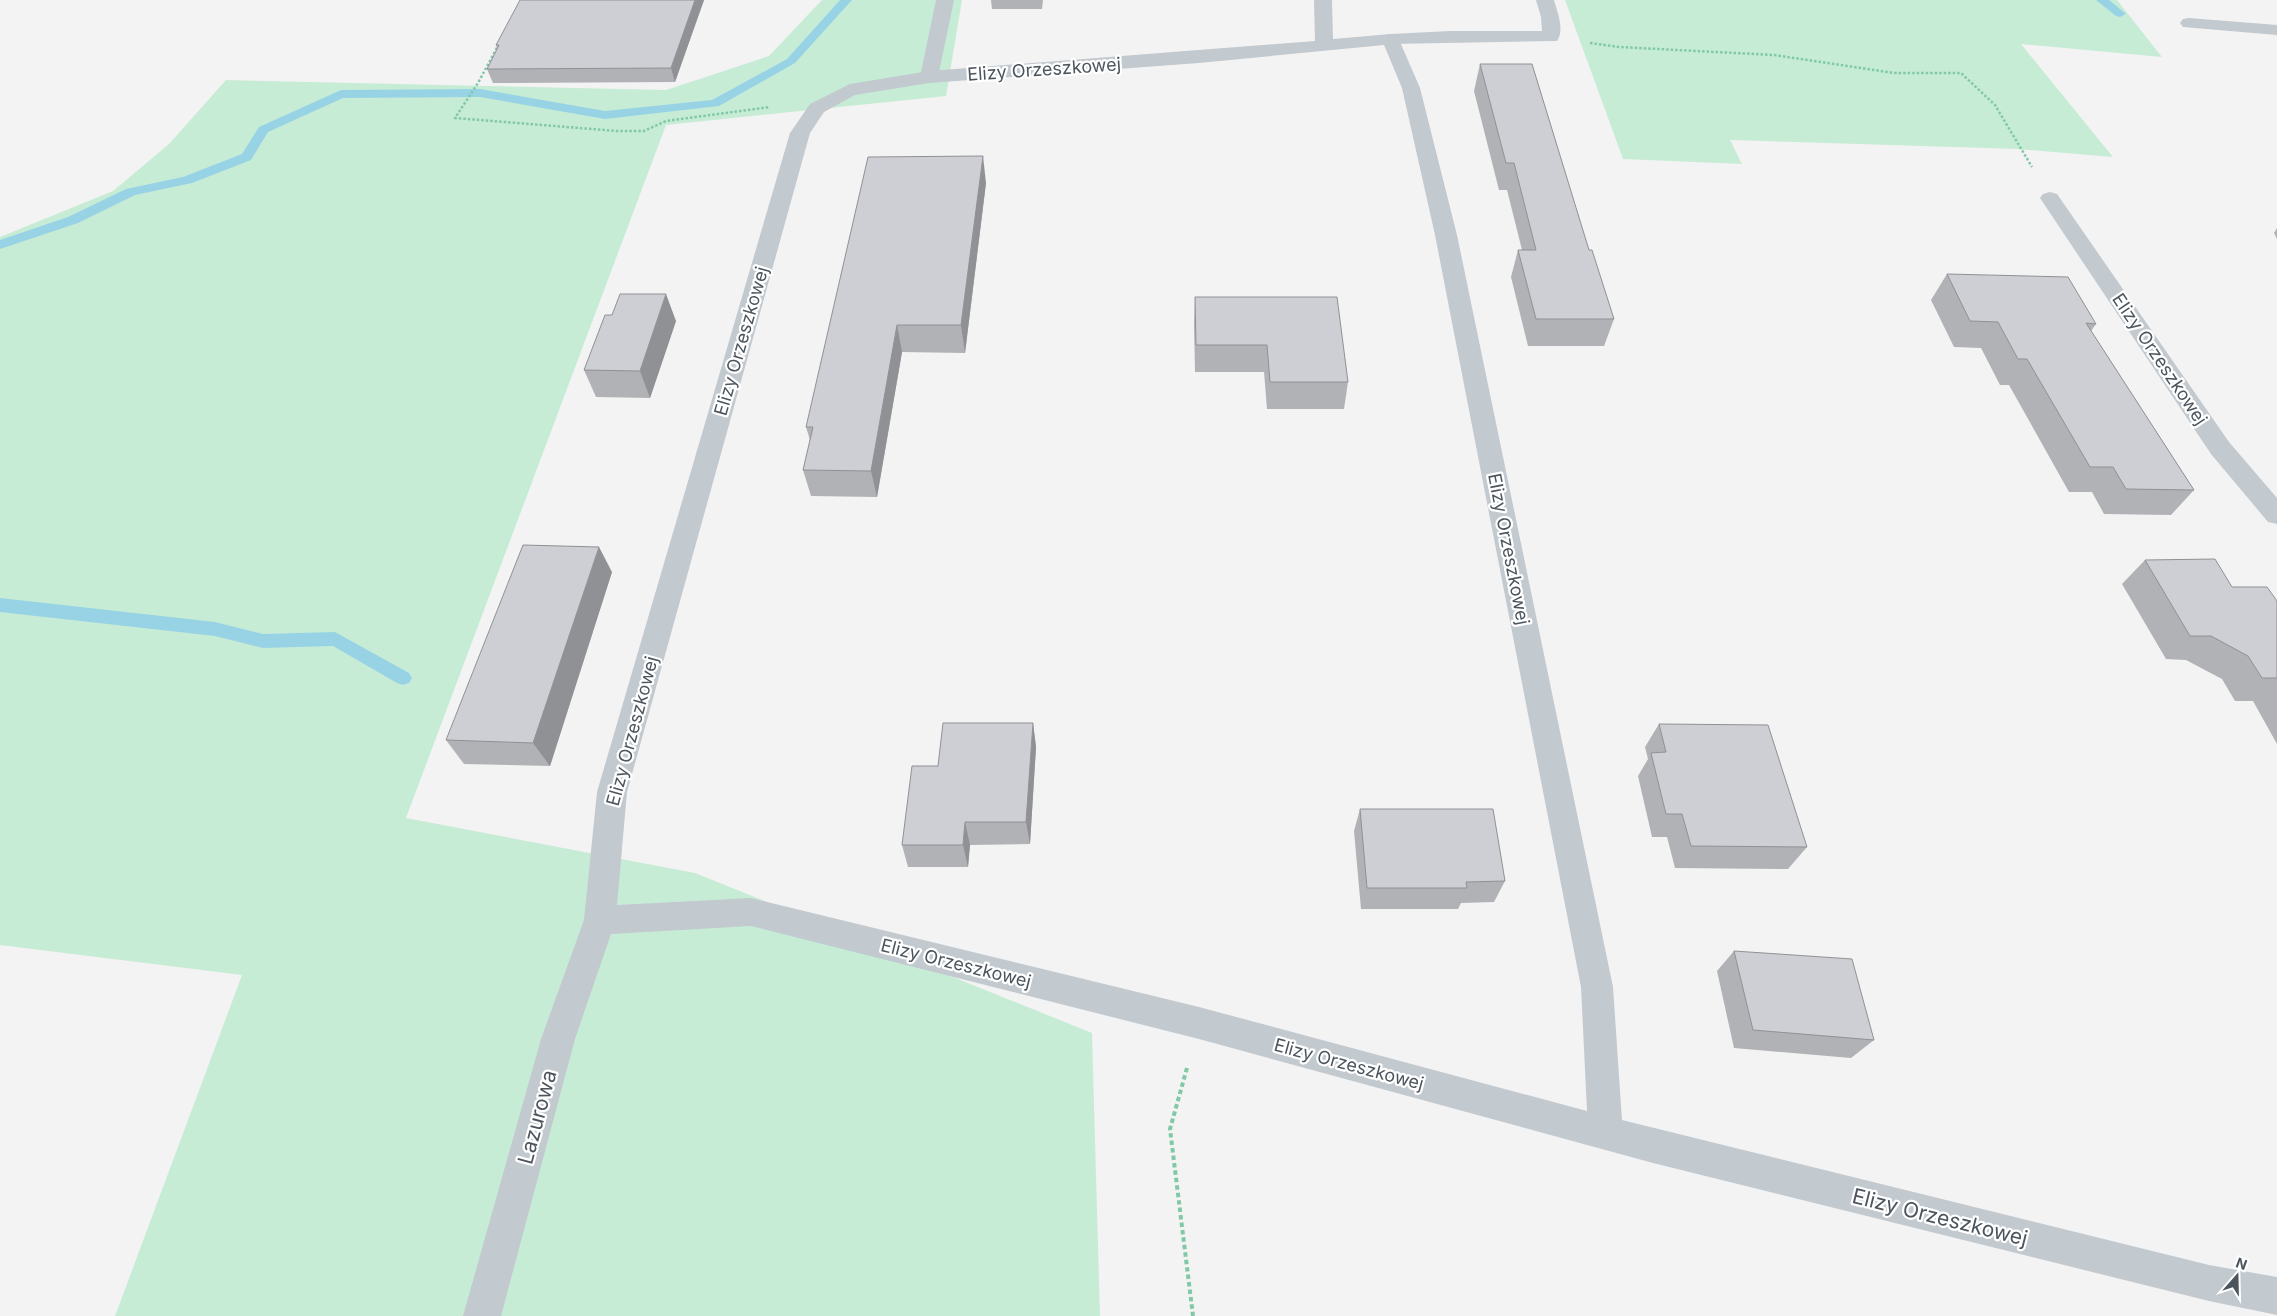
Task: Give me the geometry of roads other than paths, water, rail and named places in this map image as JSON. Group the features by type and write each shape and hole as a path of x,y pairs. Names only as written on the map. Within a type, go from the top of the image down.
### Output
{"street":[{"path":"929,77 945,0"},
{"path":"1322,0 1324,46"},
{"path":"1391,39 1450,36 1550,38 1550,17 1545,0"},
{"path":"2189,23 2277,30"},
{"name":"Elizy Orzeszkowej","path":"1605,1133 1597,987 1446,235 1412,88 1391,39 929,77 850,90 817,108 800,133 612,792 600,920 752,912 1199,1023 1605,1133 2209,1283 2277,1296"},
{"name":"Elizy Orzeszkowej","path":"2050,198 2220,448 2277,515"},
{"name":"Lazurowa","path":"482,1316 558,1039 600,920"}],"waterway":[{"path":"0,245 73,220 131,192 187,180 247,157 263,130 341,94 480,93 605,115 715,103 791,61 846,0"},
{"path":"2102,0 2120,14"},
{"path":"0,605 215,629 263,641 335,639 403,678"}]}
